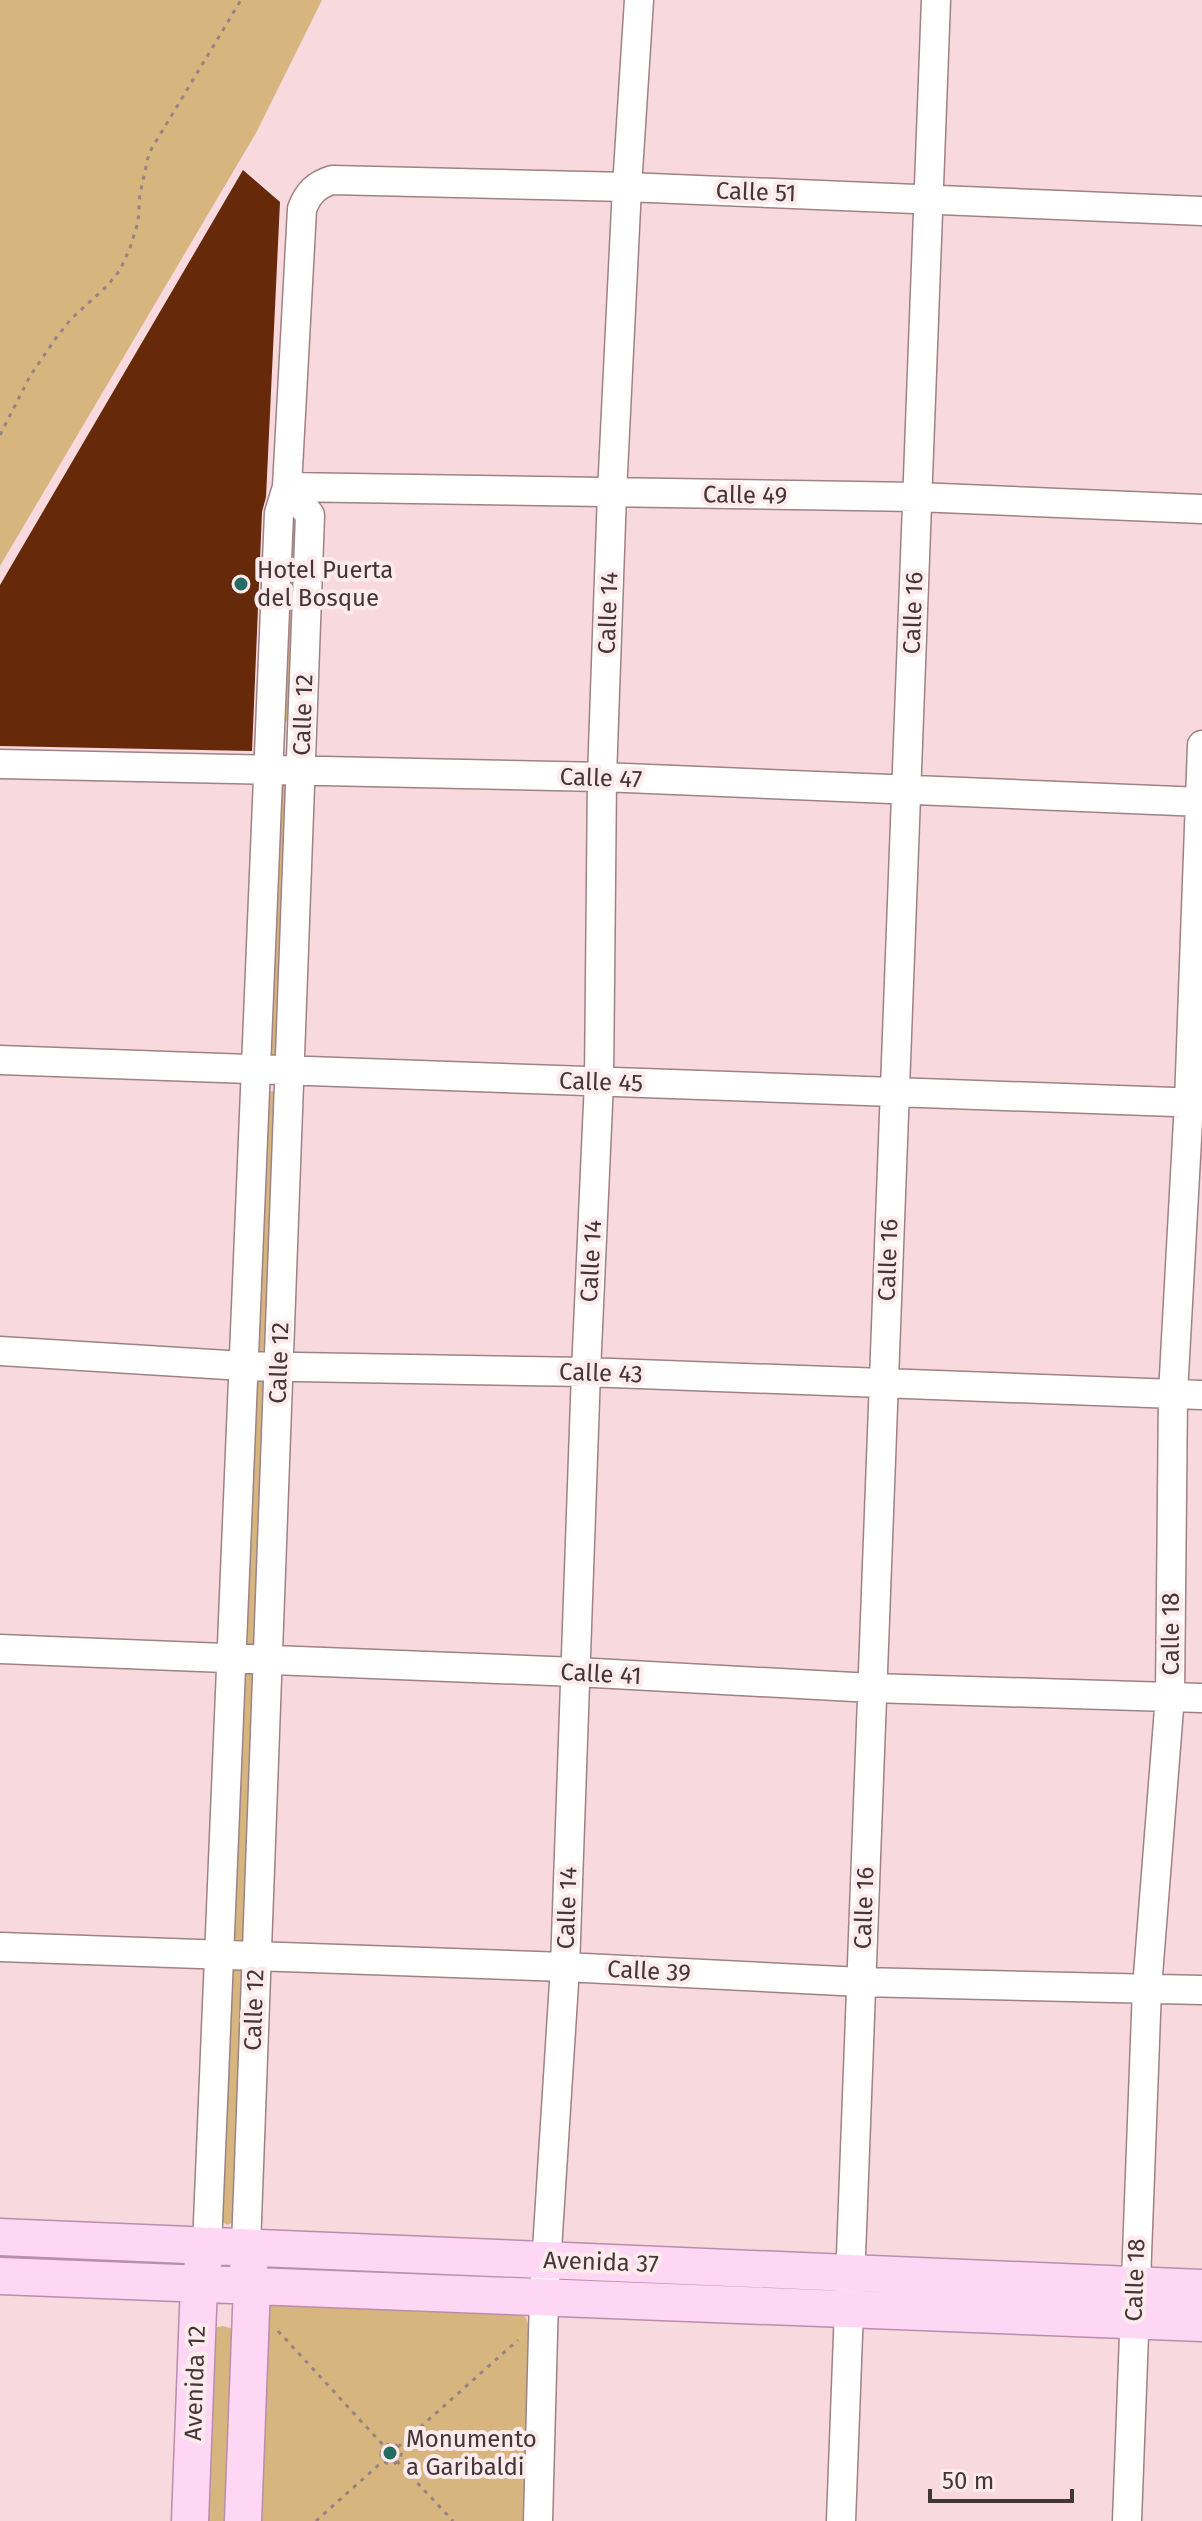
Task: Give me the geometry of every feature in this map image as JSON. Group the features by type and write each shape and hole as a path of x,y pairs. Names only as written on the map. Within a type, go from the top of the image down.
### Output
{"main road":[{"name":"Avenida 37","path":"0,2237 1202,2288"},
{"name":"Avenida 12","path":"190,2521 199,2283 207,2246"},
{"path":"243,2521 252,2285 246,2247"},
{"name":"Avenida 37","path":"0,2276 1202,2323"}],"street":[{"name":"Calle 14","path":"538,2521 544,2297 565,1967 599,1082 602,777 612,493 639,0"},
{"name":"Calle 16","path":"841,2521 936,0"},
{"name":"Calle 51","path":"312,191 332,180 627,187 1202,211"},
{"name":"Calle 12","path":"207,2246 279,513 287,487 302,209 312,191"},
{"name":"Calle 12","path":"246,2247 310,515 287,487"},
{"name":"Calle 49","path":"287,487 917,497 1202,509"},
{"name":"Calle 18","path":"1127,2521 1147,1988 1170,1696 1173,1394 1196,1103 1202,745"},
{"name":"Calle 47","path":"0,764 602,777 1201,802"},
{"name":"Calle 45","path":"0,1060 1196,1103"},
{"name":"Calle 43","path":"0,1351 244,1366 586,1372 1202,1395"},
{"name":"Calle 41","path":"0,1649 576,1672 872,1688 1202,1698"},
{"name":"Calle 39","path":"0,1947 565,1967 861,1982 1202,1990"}],"path":[{"path":"0,435 30,376 56,338 120,270 138,222 140,194 149,153 241,0"},
{"path":"275,2327 384,2446"},
{"path":"398,2447 522,2337"},
{"path":"393,2444 398,2447 401,2454 397,2461 389,2464 383,2461 380,2454 384,2446 393,2444"},
{"path":"316,2521 383,2461"},
{"path":"397,2461 453,2521"}],"shaded area":[{"path":"0,0 322,0 256,133 0,566"},
{"path":"299,515 291,722 283,722 288,517"},
{"path":"289,777 283,1061 263,1061 274,783"},
{"path":"269,1092 276,1092 271,1351 257,1357"},
{"path":"257,1381 265,1381 255,1647 243,1644"},
{"path":"254,1670 244,1941 239,1942 231,1938 242,1673"},
{"path":"245,1963 236,2221 227,2225 220,2220 228,1967"},
{"path":"268,2303 521,2313 530,2331 523,2521 251,2521"},
{"path":"223,2326 233,2329 233,2521 199,2521 213,2328"}],"building":[{"path":"243,170 280,202 252,751 0,746 0,585"}],"place":[{"name":"Hotel Puerta del Bosque","path":"241,584"},
{"name":"Monumento a Garibaldi","path":"390,2453"}]}
